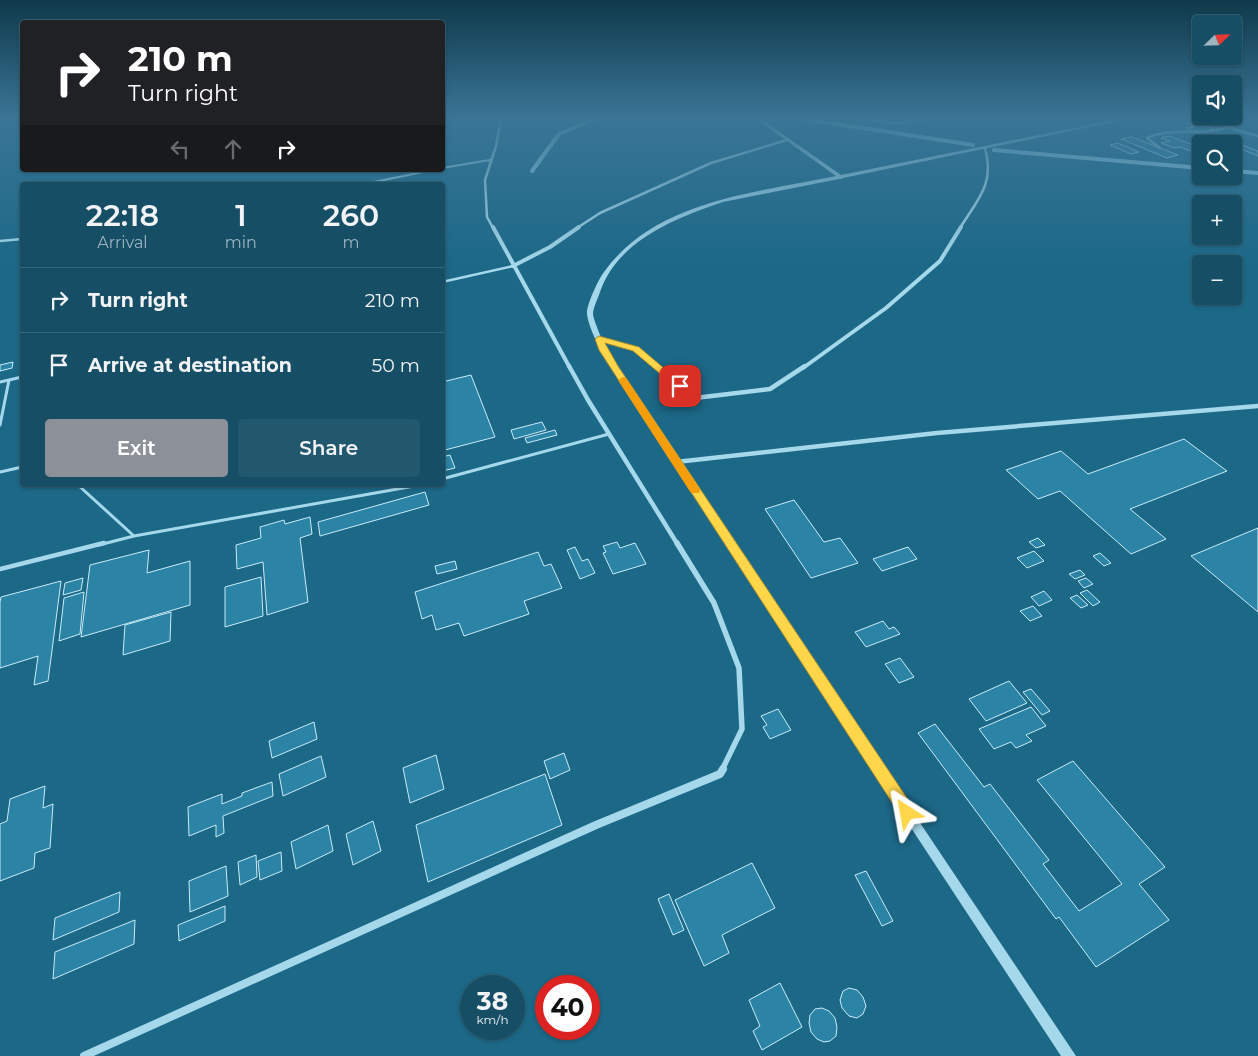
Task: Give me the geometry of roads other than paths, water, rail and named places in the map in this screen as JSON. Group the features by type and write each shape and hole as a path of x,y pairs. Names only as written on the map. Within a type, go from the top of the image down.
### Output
{"street":[{"path":"84,1056 596,826 720,774 742,729 739,668 714,603 610,434 513,266 487,216 485,180 488,167"},
{"path":"513,266 550,247 600,214 702,167"},
{"path":"826,167 841,178"},
{"path":"892,167 722,201 691,211 658,225 630,245 603,277 590,313 603,350 1069,1056"},
{"path":"599,339 636,349 696,398 770,389 821,356 886,308 940,261 986,187 988,167"},
{"path":"676,462 937,433 1258,406"}],"lane":[{"path":"373,182 423,172"},
{"path":"0,241 20,238"},
{"path":"445,281 513,266"},
{"path":"0,382 20,377"},
{"path":"0,426 9,380"},
{"path":"445,478 610,434"},
{"path":"0,472 20,467"},
{"path":"80,487 134,536"},
{"path":"0,569 134,536 409,487"}],"waterway":[{"path":"532,171 535,167"},
{"path":"1242,172 1258,173"}]}
